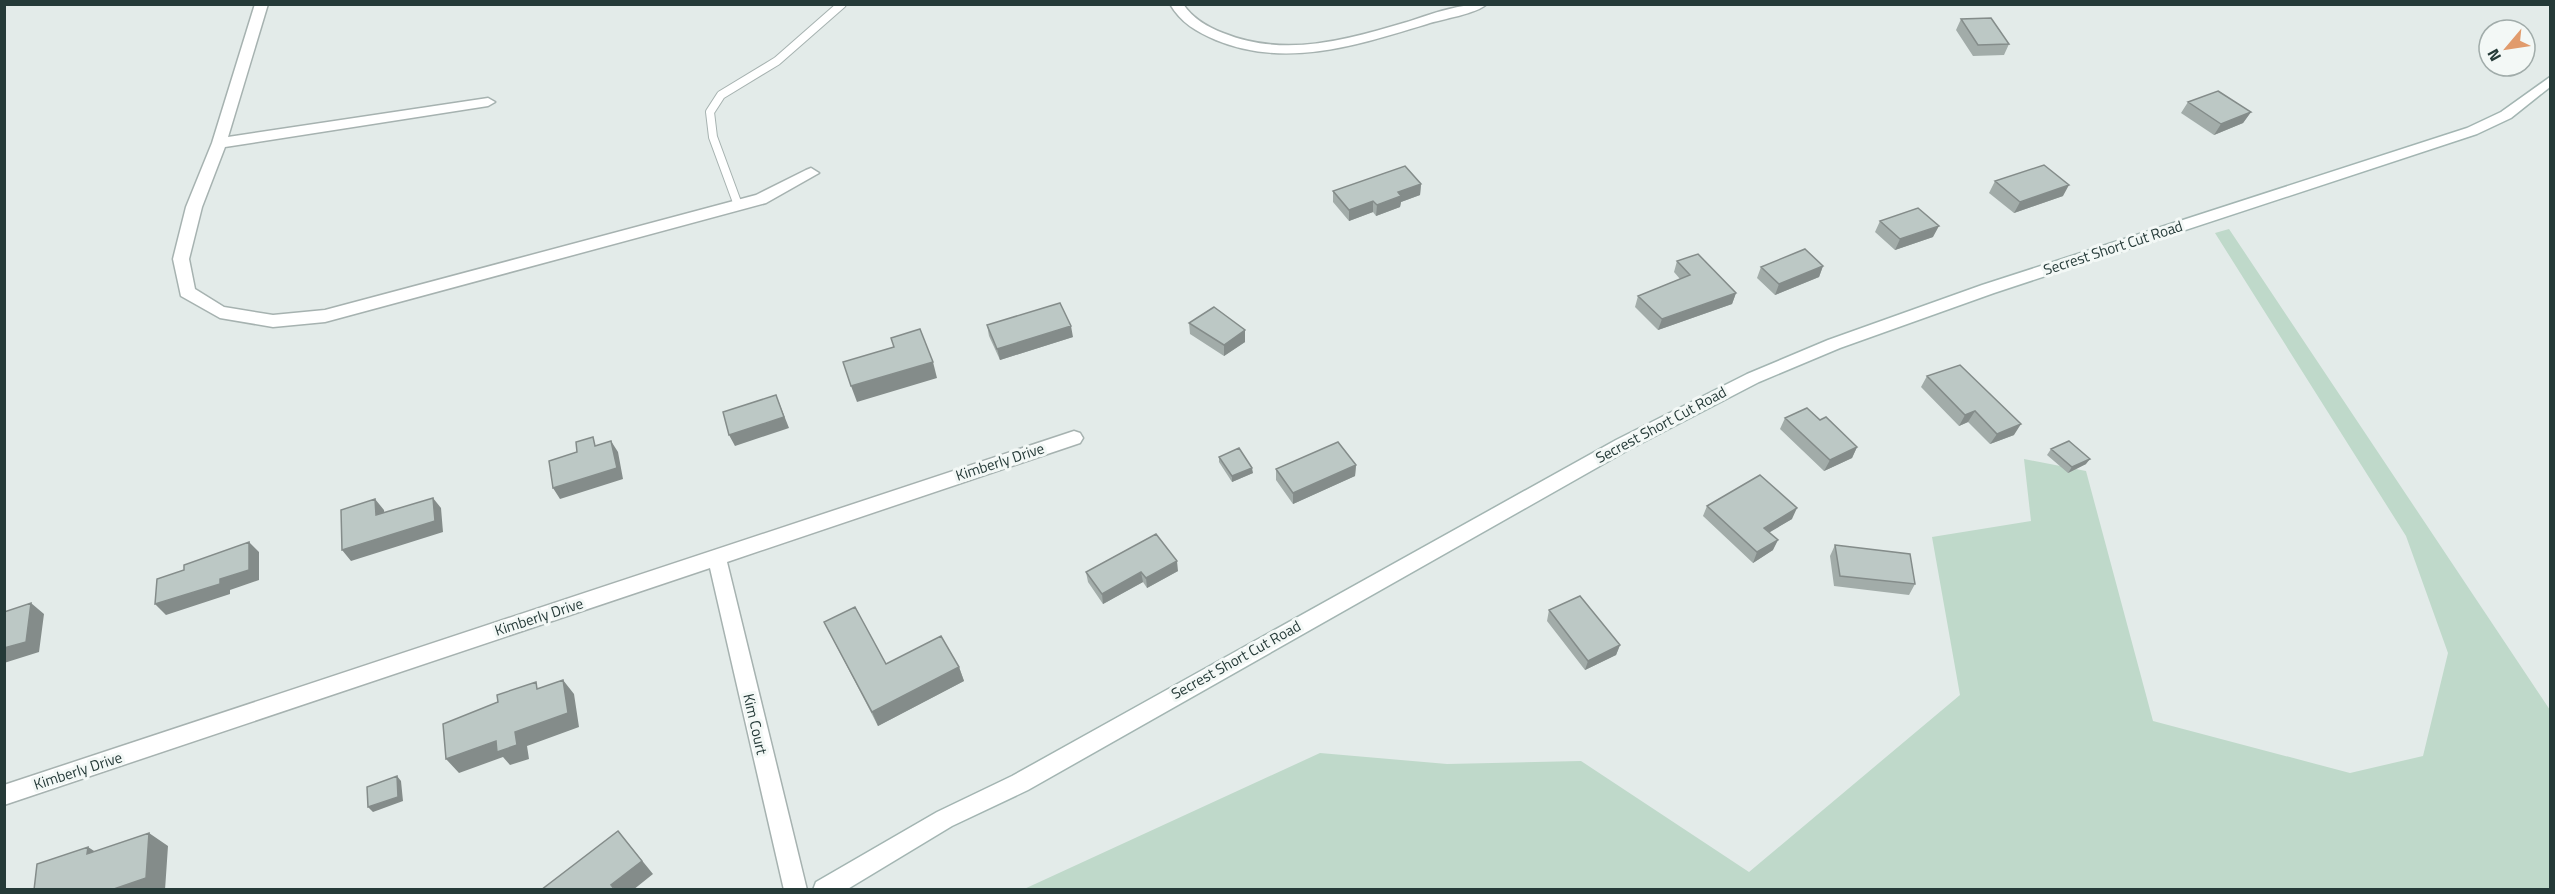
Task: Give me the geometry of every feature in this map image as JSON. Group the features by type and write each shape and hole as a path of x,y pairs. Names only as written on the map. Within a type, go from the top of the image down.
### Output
{"street":[{"path":"262,4 219,143 194,207 181,259 187,292 220,312 273,321 325,316 761,199 811,173"},
{"path":"1176,4 1180,11 1202,30 1234,42 1272,50 1315,49 1438,9 1481,4"},
{"name":"Secrest Short Cut Road","path":"825,890 981,799 1020,783 1622,445 1753,378 1834,344 1988,289 2472,131 2506,115 2550,81"},
{"path":"219,143 488,102"},
{"name":"Kimberly Drive","path":"4,795 1074,438"},
{"name":"Kim Court","path":"717,558 796,890"}],"lane":[{"path":"738,205 713,137 710,112 721,95 777,61 842,4"}],"green space":[{"path":"2229,229 2550,710 2550,889 1022,890 1320,753 1447,764 1581,761 1749,872 1960,695 1932,537 2031,521 2024,459 2086,471 2153,721 2350,773 2423,756 2448,653 2406,536 2215,233"}],"building":[{"path":"1991,18 2009,44 1978,45 1961,19"},
{"path":"2218,91 2251,112 2221,124 2188,102"},
{"path":"2044,165 2069,185 2020,202 1995,181"},
{"path":"1405,166 1421,184 1398,192 1401,196 1377,205 1373,201 1349,210 1333,191"},
{"path":"1918,208 1939,226 1900,239 1880,221"},
{"path":"1805,249 1823,266 1779,284 1761,267"},
{"path":"1698,254 1736,293 1662,319 1638,296 1690,275 1677,261"},
{"path":"1060,303 1071,326 997,349 987,325"},
{"path":"1214,307 1245,330 1224,345 1189,323"},
{"path":"920,329 933,362 851,386 843,362 894,347 891,338"},
{"path":"1960,365 2021,424 1997,434 1975,411 1965,415 1927,376"},
{"path":"776,395 784,417 729,435 723,412"},
{"path":"1807,408 1820,420 1826,417 1857,447 1830,460 1785,418"},
{"path":"593,437 595,446 611,441 617,468 553,488 549,461 577,452 576,442"},
{"path":"2069,441 2090,459 2072,467 2051,449"},
{"path":"1338,442 1356,465 1293,493 1276,469"},
{"path":"1239,448 1252,468 1232,476 1219,457"},
{"path":"1760,475 1797,508 1764,528 1778,540 1757,552 1707,506"},
{"path":"433,498 435,521 342,550 341,510 375,499 376,515"},
{"path":"1156,534 1177,561 1146,578 1141,572 1102,594 1086,572"},
{"path":"249,542 249,570 220,579 220,584 155,604 157,579 184,570 184,565"},
{"path":"1835,545 1910,554 1915,584 1840,576"},
{"path":"1580,596 1620,645 1588,661 1549,610"},
{"path":"31,603 26,642 4,648 4,612"},
{"path":"855,607 886,664 941,636 959,667 872,712 824,622"},
{"path":"563,680 568,713 515,732 517,745 497,752 496,741 446,759 443,724 498,702 497,695 536,682 537,689"},
{"path":"397,776 398,797 368,807 367,787"},
{"path":"618,831 642,861 611,885 615,890 541,890"},
{"path":"149,833 146,878 111,890 34,890 37,864 88,847 87,854"}]}
